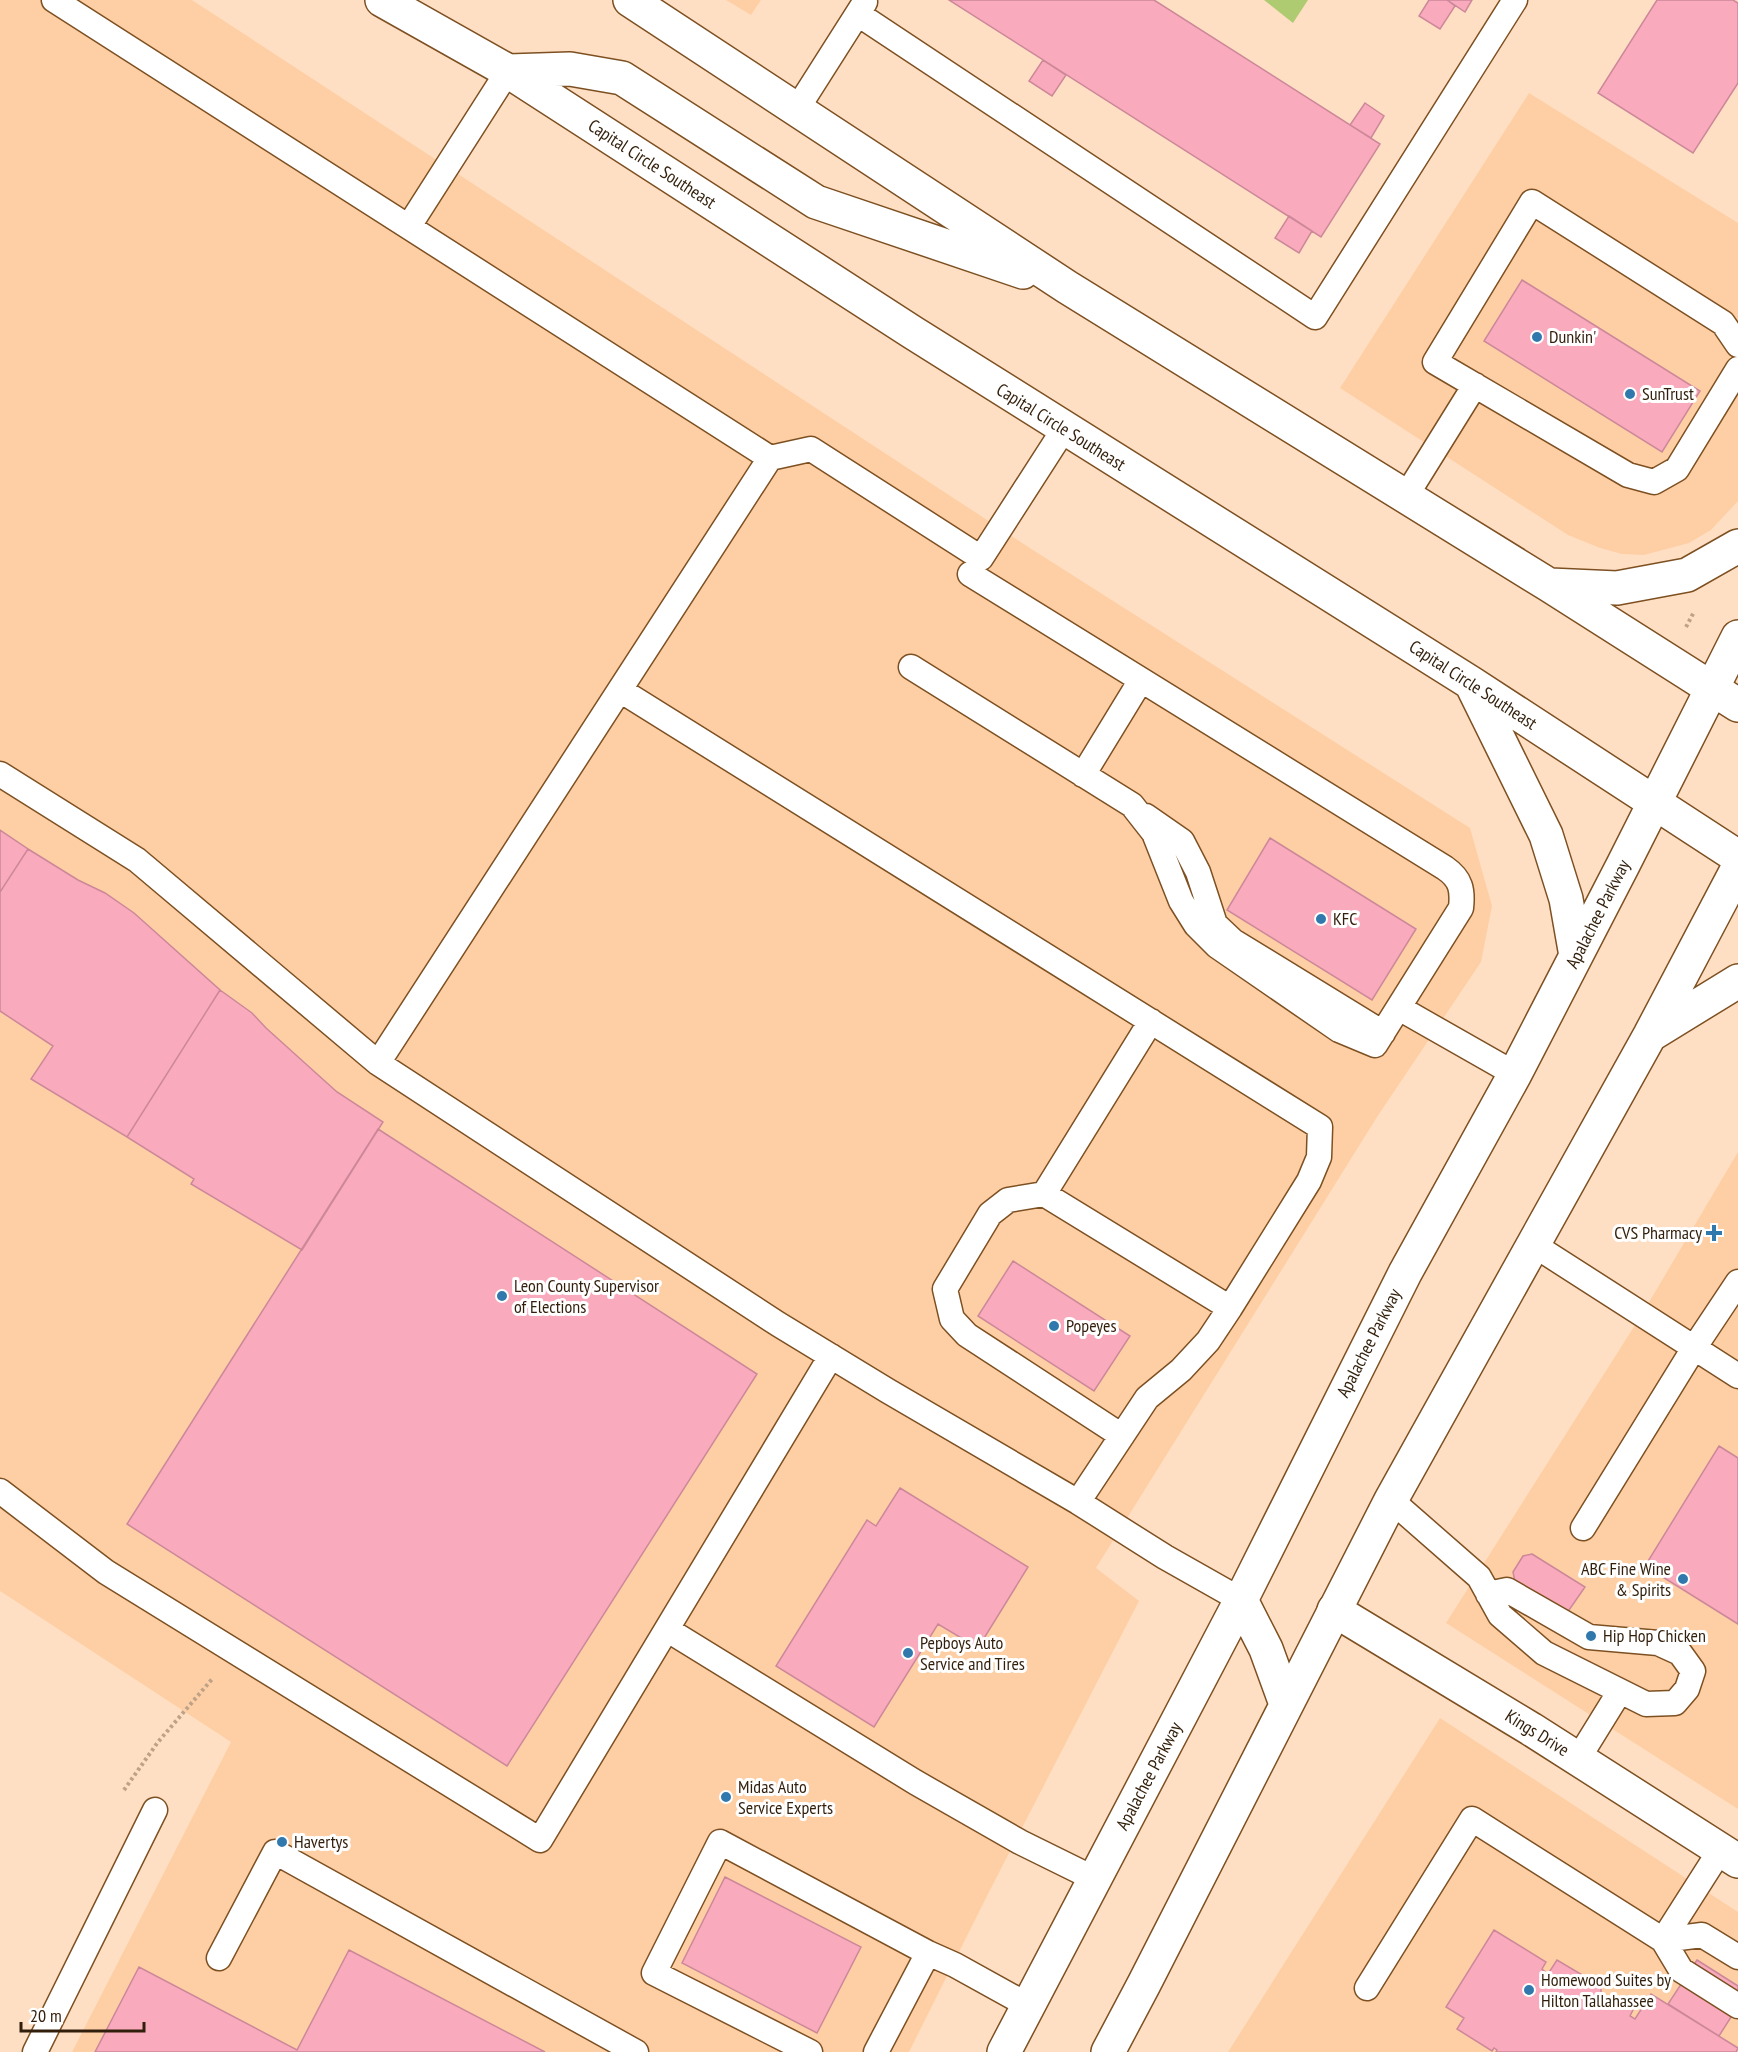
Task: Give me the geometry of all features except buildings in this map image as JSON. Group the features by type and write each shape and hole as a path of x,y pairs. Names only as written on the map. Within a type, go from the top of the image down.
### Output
{"main road":[{"name":"Capital Circle Southeast","path":"382,0 508,71 1064,429 1471,683 1738,857"},
{"path":"630,0 1067,287 1549,585 1725,697"},
{"path":"508,71 570,69 622,78 816,202 1067,287"},
{"path":"1549,585 1617,588 1687,575 1738,546"},
{"name":"Apalachee Parkway","path":"1004,2052 1241,1600 1405,1273 1515,1074 1655,803 1725,697 1738,637"},
{"path":"1471,683 1546,835 1566,899 1576,956"},
{"path":"1108,2052 1391,1500 1650,1035 1738,868"},
{"path":"1650,1035 1738,981"},
{"path":"1241,1600 1266,1649 1286,1704"},
{"name":"Kings Drive","path":"1334,1610 1578,1759 1729,1855"}],"lane":[{"path":"54,0 770,458"},
{"path":"797,109 862,7 1315,316 1515,0"},
{"path":"409,226 508,71"},
{"path":"1738,345 1724,323 1532,202 1435,362 1628,475 1654,482 1677,469 1738,369"},
{"path":"1406,496 1475,386"},
{"path":"378,1063 770,458 811,449 981,558 1064,429"},
{"path":"911,667 1127,802 1154,833 1181,901 1196,925 1217,946 1339,1030 1375,1045 1461,908 1463,892 1456,878 1445,868 970,574"},
{"path":"1083,775 1141,680"},
{"path":"620,690 1320,1127 1319,1157 1309,1182 1230,1308 1208,1341 1181,1370 1147,1398 1078,1502"},
{"path":"0,774 137,860 378,1063 831,1356 1078,1502 1165,1557 1241,1600"},
{"path":"1398,1008 1515,1074"},
{"path":"1044,1194 1151,1021"},
{"path":"1122,1436 967,1335 952,1319 945,1289 990,1214 1008,1200 1044,1194 1230,1308"},
{"path":"1534,1245 1738,1376"},
{"path":"1583,1528 1694,1348 1738,1282"},
{"path":"0,1491 106,1572 540,1840 831,1356"},
{"path":"1391,1500 1479,1577 1488,1594 1500,1615 1544,1653 1646,1704 1676,1704 1688,1689 1693,1671 1680,1653 1658,1642 1589,1637 1507,1590 1488,1594"},
{"path":"668,1630 915,1782 1020,1842 1095,1879"},
{"path":"1578,1759 1620,1691"},
{"path":"35,2052 155,1810"},
{"path":"1367,1988 1472,1819 1663,1940 1681,1970 1738,2006"},
{"path":"810,2052 654,1973 720,1842 1029,2006"},
{"path":"219,1958 275,1852 636,2052"},
{"path":"1663,1940 1729,1855"},
{"path":"1663,1940 1702,1935 1738,1957"},
{"path":"876,2052 928,1953"}],"path":[{"path":"1686,627 1696,608"},
{"path":"124,1790 158,1742 235,1652"}],"shaded area":[{"path":"0,0 192,0 1033,550 1470,828 1492,906 1481,962 1377,1117 1096,1568 1139,1601 909,2052 72,2052 231,1742 0,1591"},
{"path":"726,0 761,0 751,15"},
{"path":"1264,0 1308,0 1293,23"},
{"path":"1529,93 1738,223 1738,501 1711,530 1689,543 1644,555 1622,554 1568,535 1340,388"},
{"path":"1738,1152 1738,1809 1446,1623 1642,1314"},
{"path":"1440,1718 1738,1912 1738,2052 1228,2052"}],"place":[{"name":"Dunkin'","path":"1537,337"},
{"name":"SunTrust","path":"1630,394"},
{"name":"KFC","path":"1321,919"},
{"name":"CVS Pharmacy","path":"1714,1233"},
{"name":"Leon County Supervisor of Elections","path":"502,1296"},
{"name":"Popeyes","path":"1054,1326"},
{"name":"ABC Fine Wine & Spirits","path":"1683,1579"},
{"name":"Hip Hop Chicken","path":"1591,1636"},
{"name":"Pepboys Auto Service and Tires","path":"908,1653"},
{"name":"Midas Auto Service Experts","path":"726,1797"},
{"name":"Havertys","path":"282,1842"},
{"name":"Homewood Suites by Hilton Tallahassee","path":"1529,1990"}]}
